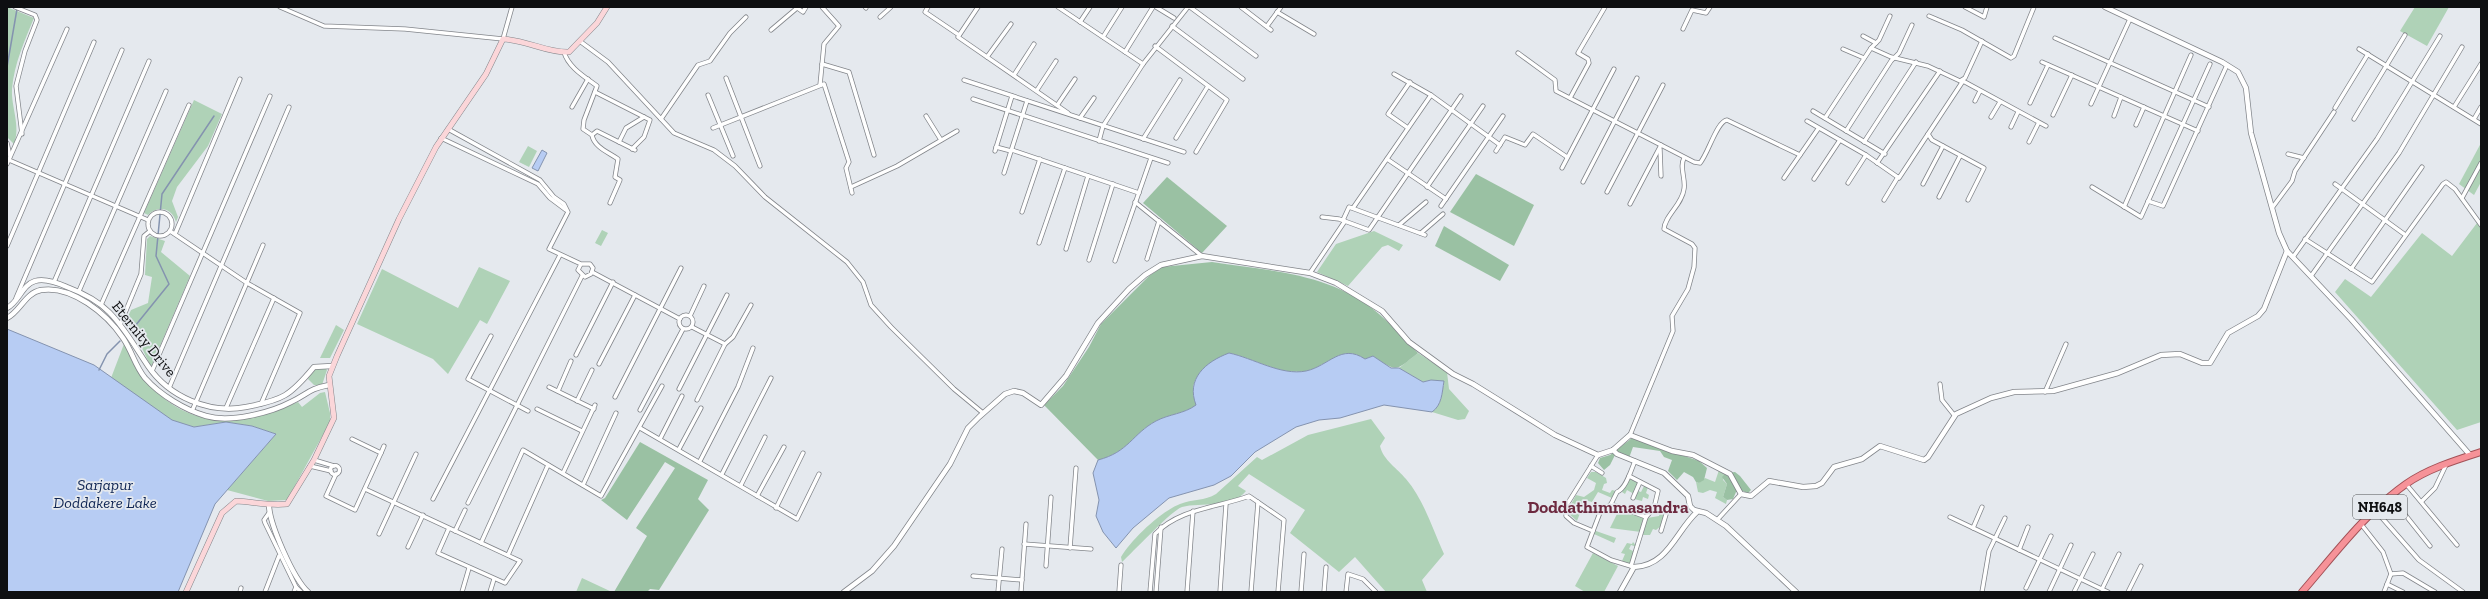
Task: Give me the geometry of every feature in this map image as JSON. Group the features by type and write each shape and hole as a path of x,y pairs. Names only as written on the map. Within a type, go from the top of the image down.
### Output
{"highway":[{"name":"NH648","path":"2302,592 2361,524 2406,484 2446,465 2481,452"}],"main road":[{"path":"186,592 222,513 236,501 253,502 269,506 287,504 314,460 334,418 329,385 332,366 399,219 441,138 486,74 503,39 525,41 564,52 569,52 581,42 598,23 607,7"}],"street":[{"path":"15,7 35,15 37,20 25,50 16,86 22,135"},
{"path":"280,7 324,26 405,29 503,39 512,7"},
{"path":"771,30 797,7 803,12 806,7"},
{"path":"820,85 824,44 839,26 822,7"},
{"path":"880,17 891,7"},
{"path":"928,7 925,12 960,35"},
{"path":"978,7 958,37 1058,104 1070,115"},
{"path":"1059,7 1143,64"},
{"path":"1080,22 1090,7"},
{"path":"1103,37 1122,7"},
{"path":"1126,52 1155,7 1174,18"},
{"path":"1099,141 1103,126 1155,46 1189,7 1256,56"},
{"path":"1241,7 1272,30"},
{"path":"1246,11 1250,7"},
{"path":"1267,26 1281,7"},
{"path":"1570,98 1589,63 1588,58 1578,53 1605,7"},
{"path":"1683,29 1692,10 1706,13 1710,7"},
{"path":"1965,7 1984,17 1987,7"},
{"path":"1929,16 1982,41 2008,58 2013,57 2034,7"},
{"path":"2105,7 2227,65 2238,72 2246,88 2252,132 2272,208 2287,251 2470,455"},
{"path":"1277,12 1314,34"},
{"path":"1825,118 1864,58 1876,43 1890,16"},
{"path":"661,119 698,65 710,61 730,33 746,17"},
{"path":"2091,104 2130,19"},
{"path":"987,57 1010,24"},
{"path":"1846,131 1895,57 1912,25"},
{"path":"1172,26 1243,79"},
{"path":"8,162 22,135 67,29"},
{"path":"2354,119 2405,35"},
{"path":"1863,36 1876,43"},
{"path":"2293,257 2377,139 2440,36"},
{"path":"2055,38 2209,107"},
{"path":"1884,200 1963,81 1982,41"},
{"path":"7,246 94,42"},
{"path":"581,42 608,62 674,133 714,150 735,166 765,197 848,262 863,282 871,305 954,389 983,413"},
{"path":"1014,75 1034,44"},
{"path":"1155,46 1227,100 1196,152"},
{"path":"2311,276 2399,152 2462,47"},
{"path":"1871,48 1895,57 1916,62 1940,71 1957,80 1963,81 2038,124 2046,126"},
{"path":"1843,49 1864,58"},
{"path":"2359,49 2481,124"},
{"path":"13,305 122,50"},
{"path":"564,52 566,58 597,86 583,129 592,134"},
{"path":"1518,53 1555,80 1556,91 1660,147 1684,158 1700,163 1704,158 1721,123 1727,120 1800,155"},
{"path":"2272,208 2292,181 2295,172 2335,110 2368,54"},
{"path":"2124,207 2191,55"},
{"path":"54,282 149,61"},
{"path":"1037,90 1056,61"},
{"path":"1864,142 1916,62"},
{"path":"2042,62 2198,131"},
{"path":"822,64 849,72 874,155"},
{"path":"2030,103 2048,64"},
{"path":"2092,187 2141,217 2210,64"},
{"path":"2454,108 2481,64"},
{"path":"2148,201 2163,206 2227,65"},
{"path":"1562,168 1614,69"},
{"path":"1877,163 1885,154 1940,71"},
{"path":"1394,74 1431,95 1500,145"},
{"path":"2053,115 2072,75"},
{"path":"726,78 760,166"},
{"path":"1583,182 1637,78"},
{"path":"175,234 240,79"},
{"path":"572,107 588,79"},
{"path":"1058,104 1075,79"},
{"path":"964,80 1184,152"},
{"path":"1143,139 1180,80"},
{"path":"1408,128 1388,114 1410,82"},
{"path":"713,128 824,84 849,162 846,168 852,193"},
{"path":"1607,192 1663,85"},
{"path":"1176,138 1208,86"},
{"path":"1976,101 1980,91"},
{"path":"79,291 166,92"},
{"path":"592,134 597,131 634,149 644,137 650,123 650,120 644,116 595,92"},
{"path":"708,95 733,156"},
{"path":"1353,208 1431,95"},
{"path":"152,371 270,96"},
{"path":"1012,96 996,149 1012,151 1040,159 1139,193"},
{"path":"1322,217 1344,220 1369,230 1376,217 1461,96"},
{"path":"2114,116 2121,97"},
{"path":"1080,118 1094,98"},
{"path":"973,99 1168,164"},
{"path":"1004,173 1027,101"},
{"path":"1991,117 2000,102"},
{"path":"101,305 189,105"},
{"path":"1428,187 1483,106"},
{"path":"169,388 289,107"},
{"path":"2136,125 2144,107"},
{"path":"2474,119 2481,107"},
{"path":"1813,111 1885,154"},
{"path":"2011,126 2018,112"},
{"path":"619,142 626,128 644,116"},
{"path":"926,116 941,140"},
{"path":"1441,206 1503,116"},
{"path":"1806,121 1866,155 1898,177"},
{"path":"2029,142 2038,124"},
{"path":"448,129 540,180 554,197 564,204 568,212"},
{"path":"1784,178 1818,129"},
{"path":"851,187 897,166 956,131"},
{"path":"592,134 593,141 597,145 618,159 615,177 620,180 610,203"},
{"path":"1496,152 1505,138 1509,137 1525,145 1533,134 1567,157"},
{"path":"1928,134 1943,146 1984,168 1968,200"},
{"path":"441,138 538,184 550,198 568,212"},
{"path":"1814,179 1840,140"},
{"path":"7,143 10,153 8,162"},
{"path":"1923,184 1943,146"},
{"path":"1660,147 1660,176"},
{"path":"1630,204 1660,147"},
{"path":"2288,154 2304,158"},
{"path":"1848,183 1866,155"},
{"path":"1939,197 1960,156"},
{"path":"1115,261 1150,158"},
{"path":"1593,531 1574,523 1566,516 1565,511 1598,455 1613,450 1630,435 1673,331 1672,316 1688,289 1694,268 1695,248 1692,244 1664,229 1678,206 1684,189 1682,168 1684,158"},
{"path":"1022,212 1040,159"},
{"path":"1387,159 1446,199"},
{"path":"8,162 38,172 148,220"},
{"path":"2462,198 2481,163"},
{"path":"2350,270 2422,167"},
{"path":"1039,243 1065,168"},
{"path":"1066,249 1088,176"},
{"path":"2305,239 2368,282 2374,282 2404,234 2446,182 2451,185 2462,198 2481,225"},
{"path":"1089,260 1113,184"},
{"path":"2335,184 2404,234"},
{"path":"1135,202 1202,256"},
{"path":"1399,225 1426,202"},
{"path":"1310,273 1344,220 1349,207 1423,234 1443,214"},
{"path":"150,231 148,220 154,212 166,213 172,222 170,231"},
{"path":"568,212 549,249 581,264 590,264 592,272"},
{"path":"1147,259 1159,221"},
{"path":"150,231 159,236 170,231"},
{"path":"120,324 141,274 144,236 150,231"},
{"path":"170,231 247,283 300,313 261,404"},
{"path":"192,411 263,245"},
{"path":"1630,435 1672,451 1693,454 1730,474 1741,494 1751,496 1756,494 1769,481 1803,487 1816,486 1822,483 1834,467 1862,459 1880,446 1924,460 1928,457 1954,415 1991,398 2014,392 2045,392 2118,373 2161,354 2180,354 2202,363 2210,363 2228,333 2258,316 2264,309 2287,251"},
{"path":"433,499 560,255"},
{"path":"844,592 872,571 894,546 950,464 968,428 983,413 1005,394 1014,392 1023,393 1041,405 1066,376 1098,323 1145,275 1161,265 1202,256 1310,273 1336,283 1382,311 1409,342 1453,374 1473,384 1555,435 1598,455"},
{"path":"581,264 578,270 582,276"},
{"path":"614,397 681,268"},
{"path":"582,276 589,276 592,272"},
{"path":"592,272 680,319"},
{"path":"468,503 516,404 582,276"},
{"name":"Eternity Drive","path":"7,308 13,305 25,288 34,281 54,282 79,291 101,305 120,324 152,371 169,388 204,406 226,408 261,404 289,394 314,367 332,366"},
{"path":"576,355 613,282"},
{"path":"690,316 704,286"},
{"name":"Eternity Drive","path":"7,318 13,315 27,297 40,290 54,291 79,298 98,310 124,339 132,358 145,378 164,395 192,411 207,417 236,417 275,410 294,401 312,388 329,385"},
{"path":"599,364 635,294"},
{"path":"679,390 727,294"},
{"path":"226,408 274,298"},
{"path":"697,400 725,344 733,337 750,305"},
{"path":"680,319 685,315 690,316"},
{"path":"690,316 693,319 692,327"},
{"path":"680,319 680,326 683,329"},
{"path":"640,410 683,329 692,327 725,344"},
{"path":"491,336 468,379 528,410"},
{"path":"2045,392 2066,344"},
{"path":"700,461 738,387 753,348"},
{"path":"558,391 571,361"},
{"path":"577,401 592,370"},
{"path":"722,474 771,378"},
{"path":"1940,384 1942,400 1954,415"},
{"path":"481,543 523,450 601,496 662,386"},
{"path":"549,387 577,401 594,407 563,473"},
{"path":"660,438 682,396"},
{"path":"679,449 701,408"},
{"path":"537,409 582,431"},
{"path":"583,485 616,412"},
{"path":"640,428 700,461 776,508 797,519 819,474"},
{"path":"741,485 765,437"},
{"path":"352,439 381,453"},
{"path":"314,460 339,468 326,496 355,510 384,446"},
{"path":"757,496 784,447"},
{"path":"1613,450 1664,473 1688,496 1690,506 1697,512 1706,513 1717,520 1748,546 1796,592"},
{"path":"776,508 803,453"},
{"path":"379,534 416,454"},
{"path":"1635,461 1629,476 1620,491 1617,492 1611,504 1606,509 1601,510 1587,547 1611,560 1633,566 1645,566 1659,559 1697,512"},
{"path":"508,556 548,465"},
{"path":"2422,501 2435,488 2446,465"},
{"path":"310,466 331,471 336,474"},
{"path":"331,471 334,466"},
{"path":"1591,466 1602,473"},
{"path":"1070,548 1076,468"},
{"path":"1620,592 1633,566 1646,517 1654,508 1658,491 1629,476"},
{"path":"1633,498 1640,482"},
{"path":"2406,484 2422,501 2457,545"},
{"path":"365,489 393,501 520,561 505,583 438,553 449,528"},
{"path":"1717,520 1741,494"},
{"path":"1150,592 1155,534 1161,527 1184,514 1226,504 1249,496 1284,520 1278,592"},
{"path":"1046,566 1051,497"},
{"path":"2391,497 2430,546"},
{"path":"1251,592 1258,502"},
{"path":"1220,592 1226,504"},
{"path":"1611,504 1646,517"},
{"path":"269,506 269,512 265,523 279,556 296,587 301,592"},
{"path":"1973,528 1982,507"},
{"path":"1654,508 1666,511 1661,531"},
{"path":"455,531 465,510"},
{"path":"1187,592 1193,511"},
{"path":"2376,511 2419,560 2463,592"},
{"path":"269,512 294,574 308,592"},
{"path":"408,547 423,515"},
{"path":"1950,517 2108,592"},
{"path":"1982,592 1989,551 2005,518"},
{"path":"1021,592 1026,524"},
{"path":"2361,524 2383,552 2391,574 2384,592"},
{"path":"1156,592 1161,527"},
{"path":"2019,550 2028,527"},
{"path":"2026,588 2051,536"},
{"path":"1024,544 1091,549"},
{"path":"2050,592 2071,545"},
{"path":"998,592 1002,549"},
{"path":"1301,592 1304,554"},
{"path":"2074,592 2093,554"},
{"path":"2102,589 2119,554"},
{"path":"265,592 279,556"},
{"path":"1119,592 1121,565"},
{"path":"2128,592 2141,566"},
{"path":"1324,592 1326,567"},
{"path":"462,592 469,568"},
{"path":"2391,574 2403,573 2435,592"},
{"path":"1346,592 1348,574 1363,579 1376,592"},
{"path":"973,576 1022,580"},
{"path":"490,592 494,579"},
{"path":"2387,584 2403,592"},
{"path":"1368,592 1369,585"},
{"path":"294,592 296,587"}],"green space":[{"path":"7,7 34,18 20,52 13,80 12,96 16,123 16,137 14,144 7,137"},
{"path":"2415,7 2449,7 2427,46 2400,31"},
{"path":"194,100 222,114 208,146 177,187 172,201 178,217 176,222 174,217 168,211 160,209 148,215 144,213"},
{"path":"2481,143 2481,182 2474,195 2459,184"},
{"path":"528,146 537,151 529,167 519,162"},
{"path":"1476,174 1534,205 1514,246 1450,212"},
{"path":"1167,177 1227,226 1202,253 1143,203"},
{"path":"2477,223 2481,228 2481,422 2457,430 2335,292 2345,279 2371,297 2422,233 2452,256"},
{"path":"1444,226 1509,265 1500,281 1435,246"},
{"path":"602,230 608,233 601,246 595,243"},
{"path":"1374,231 1403,245 1399,251 1388,245 1382,247 1348,286 1317,272 1336,244"},
{"path":"150,236 165,241 161,252 190,276 151,367 139,342 125,323 131,310 148,303 152,277 145,275 147,239"},
{"path":"1212,262 1300,276 1341,290 1361,300 1379,314 1418,353 1396,368 1387,365 1373,356 1365,359 1349,353 1342,354 1322,365 1306,371 1296,372 1277,369 1229,353 1200,373 1193,387 1197,405 1156,421 1141,431 1124,448 1109,457 1098,460 1044,405 1063,386 1089,347 1101,324 1149,276 1162,267"},
{"path":"479,267 510,281 487,324 480,320 448,374 433,359 357,324 382,269 458,308"},
{"path":"336,325 344,330 330,358 320,358"},
{"path":"124,344 139,371 157,392 176,406 196,416 219,420 243,419 270,413 298,402 302,407 320,393 325,392 330,413 330,422 287,500 268,501 227,490 276,434 252,426 226,422 194,427 171,420 111,378"},
{"path":"1418,353 1447,372 1449,389 1469,411 1465,419 1458,420 1432,412 1440,402 1444,382 1431,380 1423,382 1399,368"},
{"path":"325,368 327,370 322,385 314,385 308,379 314,369"},
{"path":"1371,419 1385,438 1380,446 1384,456 1406,479 1418,496 1428,515 1444,554 1422,580 1427,592 1386,592 1355,557 1339,572 1290,533 1305,510 1249,474 1238,486 1246,491 1240,497 1225,503 1182,507 1170,515 1122,562 1121,557 1132,542 1139,534 1164,513 1180,504 1207,498 1216,494 1257,457 1262,460 1308,435"},
{"path":"1632,438 1699,461 1707,468 1704,480 1699,483 1696,482 1693,477 1684,472 1677,480 1668,471 1672,460 1664,457 1660,451 1633,447 1629,458 1616,453 1610,465 1604,470 1598,463 1600,458 1610,455"},
{"path":"640,442 708,480 698,499 709,510 659,590 650,589 647,592 614,592 647,536 636,528 675,468 665,462 627,520 601,500 605,498"},
{"path":"1719,470 1726,473 1723,480 1727,484 1723,497 1727,500 1726,504 1715,498 1717,492 1710,490 1703,493 1698,492 1696,482 1699,483 1705,478 1715,482"},
{"path":"1591,472 1596,472 1606,478 1607,483 1604,484 1602,490 1610,493 1612,490 1616,491 1612,498 1598,492 1592,502 1585,500 1577,521 1567,512 1576,495 1584,497 1594,490 1596,483 1587,478"},
{"path":"1735,472 1751,490 1748,493 1740,490 1736,492 1733,499 1727,500 1723,497 1727,484 1722,477 1726,473"},
{"path":"1630,478 1639,482 1634,494 1627,490 1625,494 1622,492"},
{"path":"1644,486 1648,487 1646,493 1649,495 1648,499 1643,497 1642,501 1634,499 1638,491 1641,492"},
{"path":"1619,510 1644,517 1641,532 1610,528"},
{"path":"1660,513 1664,514 1661,526 1656,530 1653,529 1650,535 1643,535 1647,518 1659,516"},
{"path":"1596,531 1616,538 1614,543 1594,534"},
{"path":"1633,542 1637,547 1631,545 1629,549 1635,552 1630,564 1622,561 1625,554 1621,553 1627,543 1632,544"},
{"path":"1593,553 1618,566 1604,592 1585,592 1575,586"},
{"path":"582,578 612,592 576,592"}],"water":[{"path":"542,150 547,153 538,171 532,168"},
{"name":"Sarjapur Doddakere Lake","path":"7,329 94,365 172,420 194,427 226,422 252,426 276,434 215,504 178,592 7,592"},
{"path":"1229,353 1277,369 1296,372 1306,371 1322,365 1342,354 1349,353 1365,359 1373,356 1391,368 1399,368 1423,382 1431,380 1444,381 1442,394 1438,406 1432,412 1384,405 1340,418 1319,420 1296,427 1255,452 1231,476 1214,485 1169,498 1133,528 1116,548 1103,532 1096,516 1099,500 1093,473 1098,460 1108,457 1124,448 1141,431 1156,421 1187,410 1196,405 1194,387 1196,379 1205,367 1212,361"}],"waterway":[{"path":"7,67 17,9"},
{"path":"131,331 169,284 156,256 162,194 214,116"},
{"path":"99,370 107,354 120,341"}],"district":[{"name":"Doddathimmasandra","path":"1608,507"}]}
